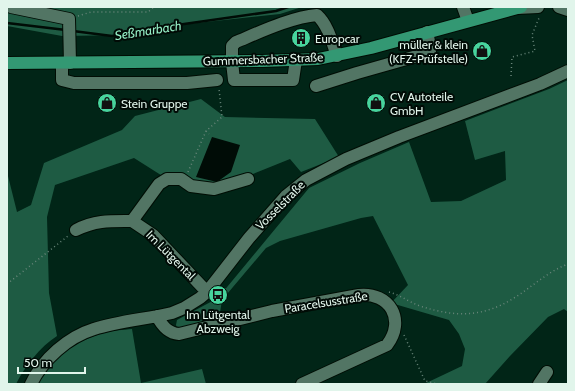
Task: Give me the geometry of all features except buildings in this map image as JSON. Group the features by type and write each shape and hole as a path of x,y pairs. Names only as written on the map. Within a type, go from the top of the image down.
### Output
{"main road":[{"name":"Gummersbacher Straße","path":"7,63 232,62 296,60 337,56 519,8"}],"street":[{"path":"11,7 69,19 69,42 62,80 74,83 187,83 218,80"},
{"path":"463,7 468,21"},
{"path":"559,7 568,10"},
{"path":"519,8 539,10"},
{"path":"296,60 293,80 234,80 232,46 236,42 271,28 309,15 317,14 323,20 337,56"},
{"path":"316,86 424,54 430,51 427,32"},
{"name":"Vosselstraße","path":"31,384 53,354 66,343 80,335 94,329 157,316 184,308 200,298 207,292 249,238 286,196 306,180 346,159 540,84 568,71"},
{"path":"76,230 88,224 108,221 132,221 159,184 167,179 181,179 191,186 214,189 248,179"},
{"name":"Im Lütgental","path":"132,221 153,235 207,292"},
{"name":"Paracelsusstraße","path":"157,316 161,324 166,329 172,333 179,334 272,311 359,295 373,295 383,300 388,305 393,311 396,326 394,334 387,345 302,384"},
{"path":"538,384 547,372"}],"path":[{"path":"69,19 91,12 148,12 154,7"},
{"path":"511,76 512,57 535,51 532,35 539,10"},
{"path":"181,179 187,174 206,131 222,117"},
{"path":"206,131 209,134"},
{"path":"7,284 76,230"},
{"path":"373,295 380,290 386,291 419,305 452,314 480,313 513,299 550,273 568,264"},
{"path":"404,335 425,381 438,384"}],"green space":[{"path":"7,7 302,7 280,14 188,24 126,35 62,36 7,26"},
{"path":"568,80 568,312 564,309 548,317 485,384 424,384 462,366 465,349 459,334 449,320 391,303 408,285 373,216 280,241 266,248 222,300 219,319 181,329 177,328 177,320 218,298 309,188 360,163 409,142 431,202 461,201 506,180 505,151 475,160 465,121 549,89"},
{"path":"201,99 225,117 315,119 339,157 301,172 290,159 248,176 215,186 164,177 134,158 55,185 47,217 49,293 57,336 34,357 16,384 7,384 7,172 17,212 31,205 44,163 122,130 135,116"},
{"path":"132,329 141,383 202,369 206,384 37,384 49,366 65,352 84,340 107,332"}],"shaded area":[{"path":"212,137 240,145 231,172 217,182 196,177"}],"waterway":[{"name":"Seßmarbach","path":"73,31 112,36 156,28 276,11 288,7"},
{"name":"Seßmarbach","path":"7,23 66,30"}],"place":[{"name":"Europcar","path":"301,38"},
{"name":"müller & klein (KFZ-Prüfstelle)","path":"482,51"},
{"name":"Stein Gruppe","path":"107,103"},
{"name":"CV Autoteile GmbH","path":"376,103"},
{"name":"Im Lütgental Abzweig","path":"218,295"}]}
